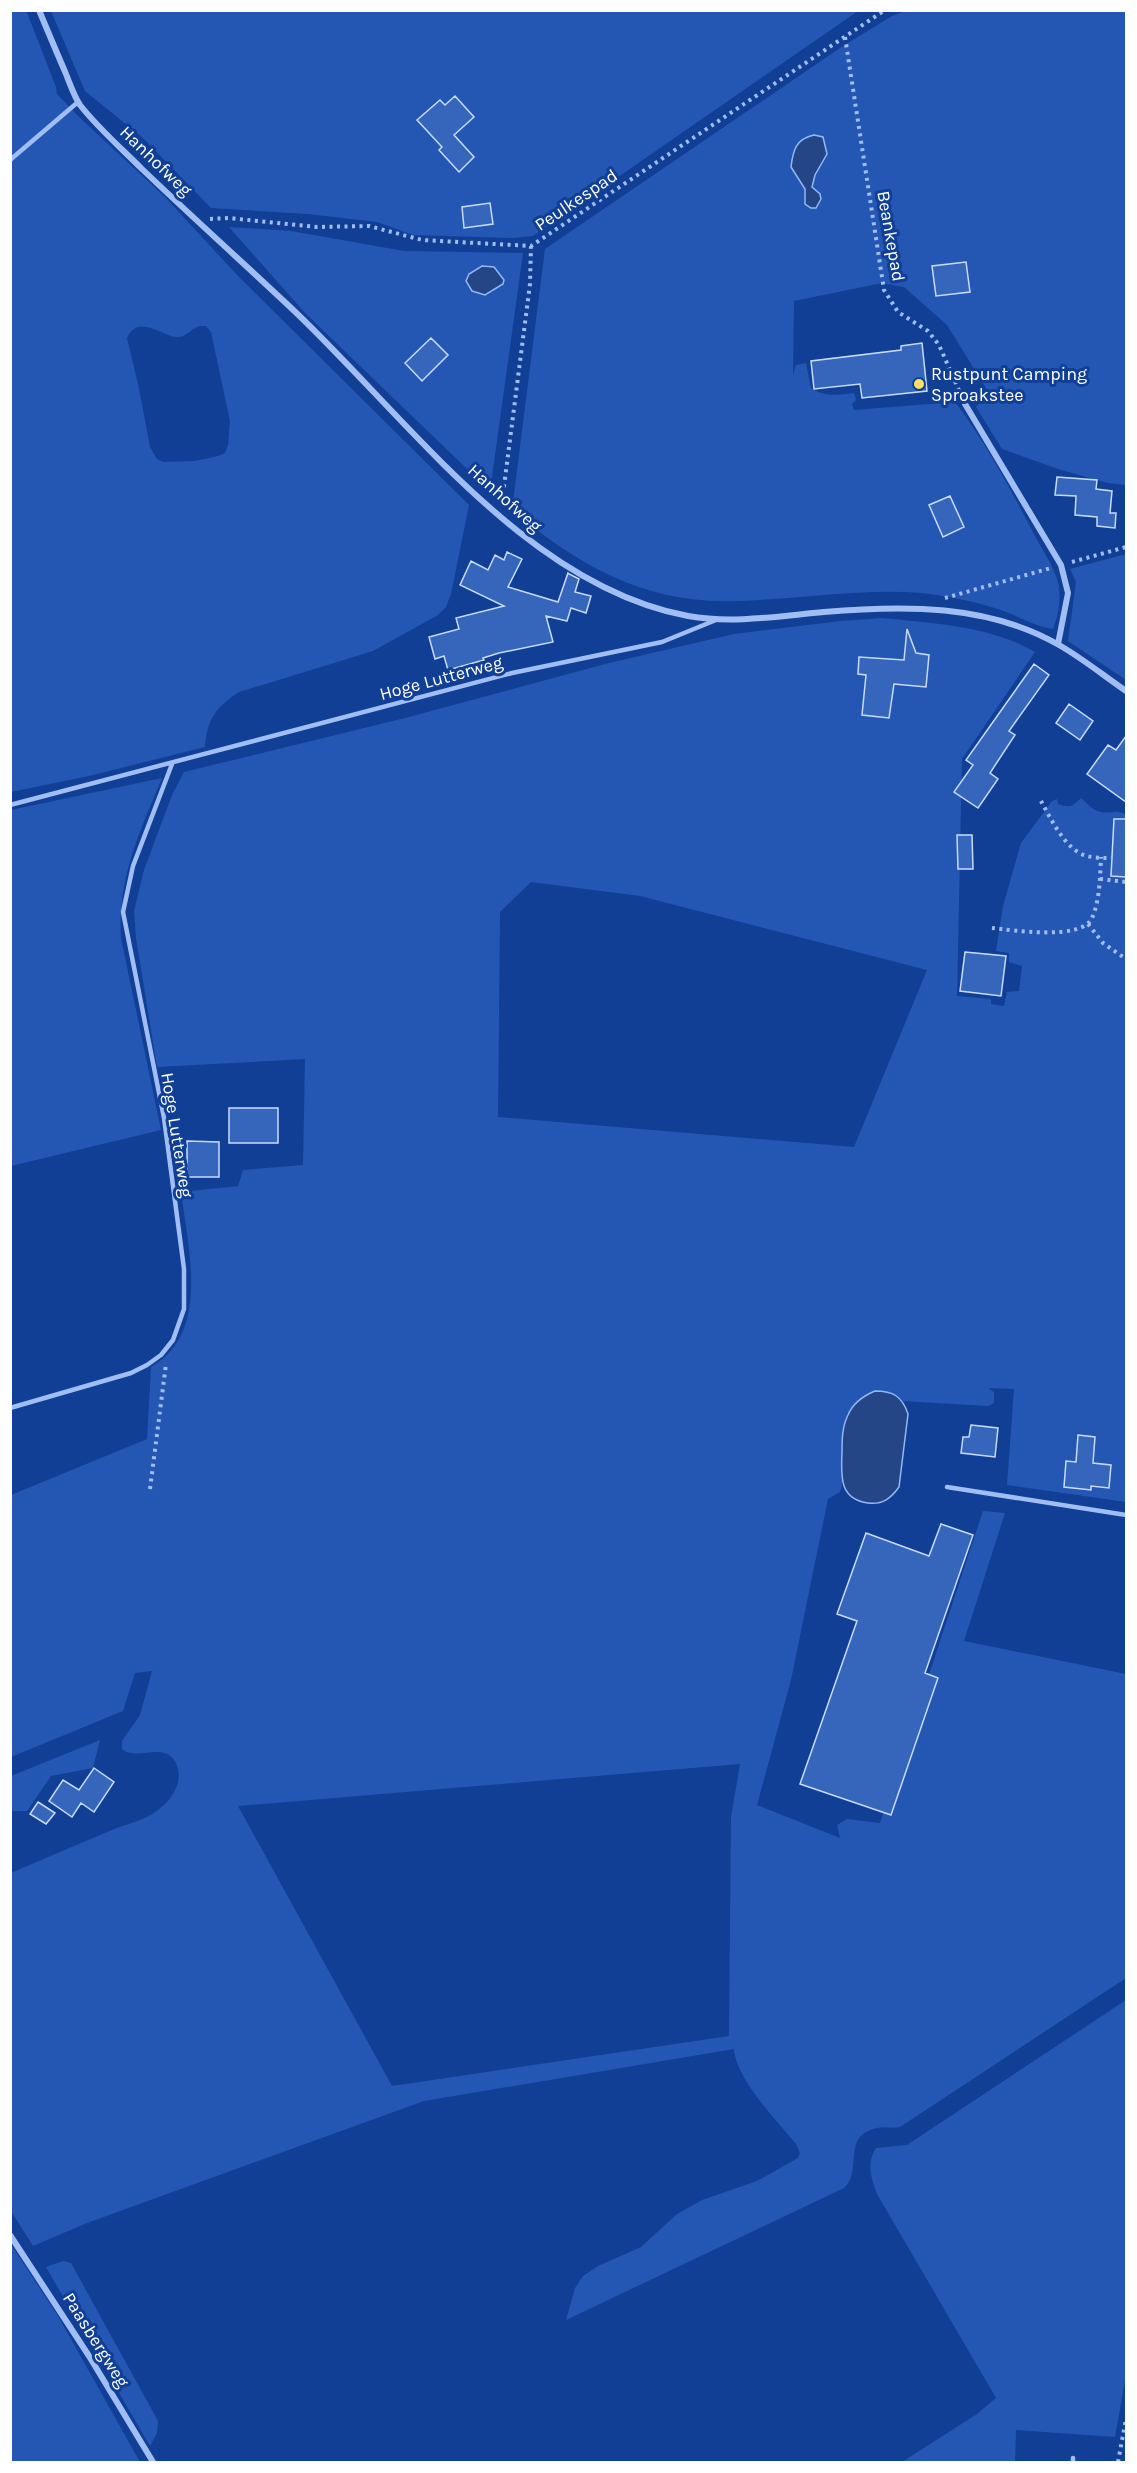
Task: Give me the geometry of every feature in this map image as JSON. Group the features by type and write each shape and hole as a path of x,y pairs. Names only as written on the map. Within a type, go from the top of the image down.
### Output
{"street":[{"name":"Hanhofweg","path":"39,10 78,102 99,126 201,226 290,307 500,518 545,554 594,581 658,609 716,620 888,607 927,608 967,613 1028,631 1058,644 1126,691"},
{"path":"965,404 1061,565 1068,593 1058,644"},
{"name":"Paasbergweg","path":"10,2235 89,2356 153,2463"}],"lane":[{"path":"10,160 78,102"},
{"name":"Hoge Lutterweg","path":"10,805 512,673 662,642 716,620"},
{"name":"Hoge Lutterweg","path":"10,1408 131,1373 147,1365 168,1346 180,1325 184,1309 184,1269 164,1118 123,912 133,866 172,764"},
{"path":"947,1487 1126,1515"}],"path":[{"name":"Peulkespad","path":"201,226 215,218 317,227 361,226 376,227 422,240 531,246 885,10"},
{"name":"Beankepad","path":"845,37 884,290 898,312 928,331 939,345 965,404"},
{"path":"500,518 530,284 531,246"},
{"path":"927,608 942,599 1126,546"},
{"path":"1041,801 1054,825 1067,842 1086,856 1112,858"},
{"path":"992,928 1033,933 1068,931 1088,924 1092,919 1100,879 1101,857"},
{"path":"1100,879 1126,882"},
{"path":"1088,924 1103,943 1126,959"},
{"path":"150,1489 168,1346"},
{"path":"1118,2463 1126,2419"}],"shaded area":[{"path":"26,10 57,94 164,196 238,276 469,505 451,594 446,607 438,615 373,651 239,692 224,703 214,715 208,729 205,747 89,776 11,792 10,11","holes":["206,326 211,332 230,421 228,445 225,453 218,456 195,461 163,462 157,459 150,447 127,338 138,327 152,328 179,337 197,327"]},
{"path":"908,10 1126,11 1126,485 1108,483 1061,470 1002,449 976,407 989,393 947,325 904,287 882,283 794,301 793,375 796,365 806,363 811,388 826,394 854,393 856,400 852,404 854,410 955,402 978,434 998,468 1053,569 1059,585 1060,597 1053,629 989,606 922,593 853,593 739,601 706,601 675,596 645,589 617,578 563,549 512,510 545,249 843,46 892,16"},
{"path":"51,11 858,11 533,236 514,238 413,235 377,222 308,214 211,208 143,138 85,91"},
{"path":"814,135 823,137 827,154 815,175 812,187 820,194 821,199 816,208 811,208 805,204 805,189 791,167 796,146 803,139"},
{"path":"229,227 291,231 404,251 523,253 490,491 305,313"},
{"path":"482,266 494,267 504,280 503,284 485,295 472,291 466,281 469,274"},
{"path":"1126,554 1126,680 1068,641 1076,582 1070,569"},
{"path":"882,618 961,627 1000,636 1035,652 962,759 957,996 991,999 991,1004 1004,1006 1007,992 1019,991 1022,966 1009,962 1009,953 996,951 1003,906 1021,843 1052,801 1057,799 1058,804 1068,806 1081,798 1098,811 1125,814 1126,811 1126,1502 1007,1485 1014,1389 988,1388 994,1392 994,1403 988,1406 902,1401 897,1395 848,1415 842,1445 841,1489 828,1499 791,1680 757,1805 840,1838 837,1825 847,1819 880,1823 983,1511 1005,1513 964,1641 1126,1674 1126,1978 900,2127 880,2127 866,2132 859,2138 850,2181 844,2188 566,2320 575,2288 583,2276 598,2266 641,2247 677,2214 702,2200 757,2181 798,2158 800,2153 796,2144 749,2086 736,2061 734,2049 424,2101 87,2223 33,2246 11,2211 11,1873 153,1813 172,1795 179,1776 176,1763 171,1756 165,1753 135,1753 122,1749 122,1741 140,1715 152,1671 135,1673 123,1711 11,1757 11,1495 147,1439 151,1367 170,1352 182,1333 189,1311 190,1263 181,1192 238,1186 243,1170 303,1165 305,1059 157,1067 136,938 134,911 144,870 172,795 184,772 409,717 609,663 734,634","holes":["531,882 640,896 927,970 854,1147 498,1117 500,912","740,1764 731,1817 729,2036 392,2086 238,1806"]},
{"path":"162,778 126,875 121,916 121,938 161,1130 11,1166 11,810"},
{"path":"875,1391 887,1392 896,1396 903,1403 908,1414 899,1487 886,1500 868,1503 852,1497 844,1485 842,1478 843,1434 848,1415 853,1407 859,1400"},
{"path":"100,1740 93,1768 51,1776 27,1811 11,1811 11,1776"},
{"path":"1126,2000 1126,2375 1115,2437 1016,2430 1015,2462 902,2462 977,2414 996,2398 877,2194 870,2171 873,2154 876,2148 907,2145"},
{"path":"10,2243 58,2316 140,2462 11,2462"},
{"path":"63,2261 71,2263 158,2421 157,2433 150,2446 46,2267"}],"building":[{"path":"455,96 474,117 454,135 474,157 459,172 439,150 442,147 417,120 440,100 445,105"},
{"path":"490,203 493,224 464,228 462,207"},
{"path":"966,262 970,292 936,296 932,266"},
{"path":"431,338 448,355 422,381 405,363"},
{"path":"922,343 927,391 862,398 860,384 814,389 811,361 901,350 901,346"},
{"path":"1057,477 1097,480 1096,489 1112,491 1110,513 1116,513 1115,528 1097,526 1097,517 1075,515 1076,496 1055,495"},
{"path":"950,496 964,527 943,537 929,505"},
{"path":"507,552 522,559 508,587 558,602 568,573 579,579 575,592 591,596 586,613 571,608 567,621 546,616 553,642 499,653 483,658 484,660 448,670 444,656 435,659 429,637 459,629 456,618 504,606 460,585 471,561 488,570 495,555 504,560"},
{"path":"907,629 916,653 929,655 926,687 894,684 889,718 862,715 866,675 858,674 859,657 904,660"},
{"path":"1034,664 1049,675 1009,731 1015,735 990,773 998,779 978,808 954,792 973,765 966,760"},
{"path":"1069,704 1093,721 1080,740 1056,723"},
{"path":"1126,736 1126,802 1087,774 1108,745 1116,750"},
{"path":"1114,819 1126,819 1126,877 1111,876"},
{"path":"957,835 972,835 973,869 958,869"},
{"path":"965,952 1006,956 1001,996 960,991"},
{"path":"229,1108 278,1108 278,1143 229,1143"},
{"path":"187,1141 219,1142 219,1177 187,1177"},
{"path":"971,1425 998,1428 995,1457 961,1453 963,1437 969,1437"},
{"path":"1078,1435 1095,1437 1093,1463 1111,1465 1109,1488 1091,1486 1091,1490 1064,1487 1066,1461 1076,1462"},
{"path":"941,1524 973,1535 925,1673 938,1678 891,1815 800,1784 857,1621 837,1614 866,1533 929,1556"},
{"path":"94,1768 114,1782 94,1812 81,1803 72,1817 49,1801 63,1780 79,1790"},
{"path":"38,1802 55,1813 46,1824 30,1814"}],"place":[{"name":"Rustpunt Camping Sproakstee","path":"919,384"}]}
